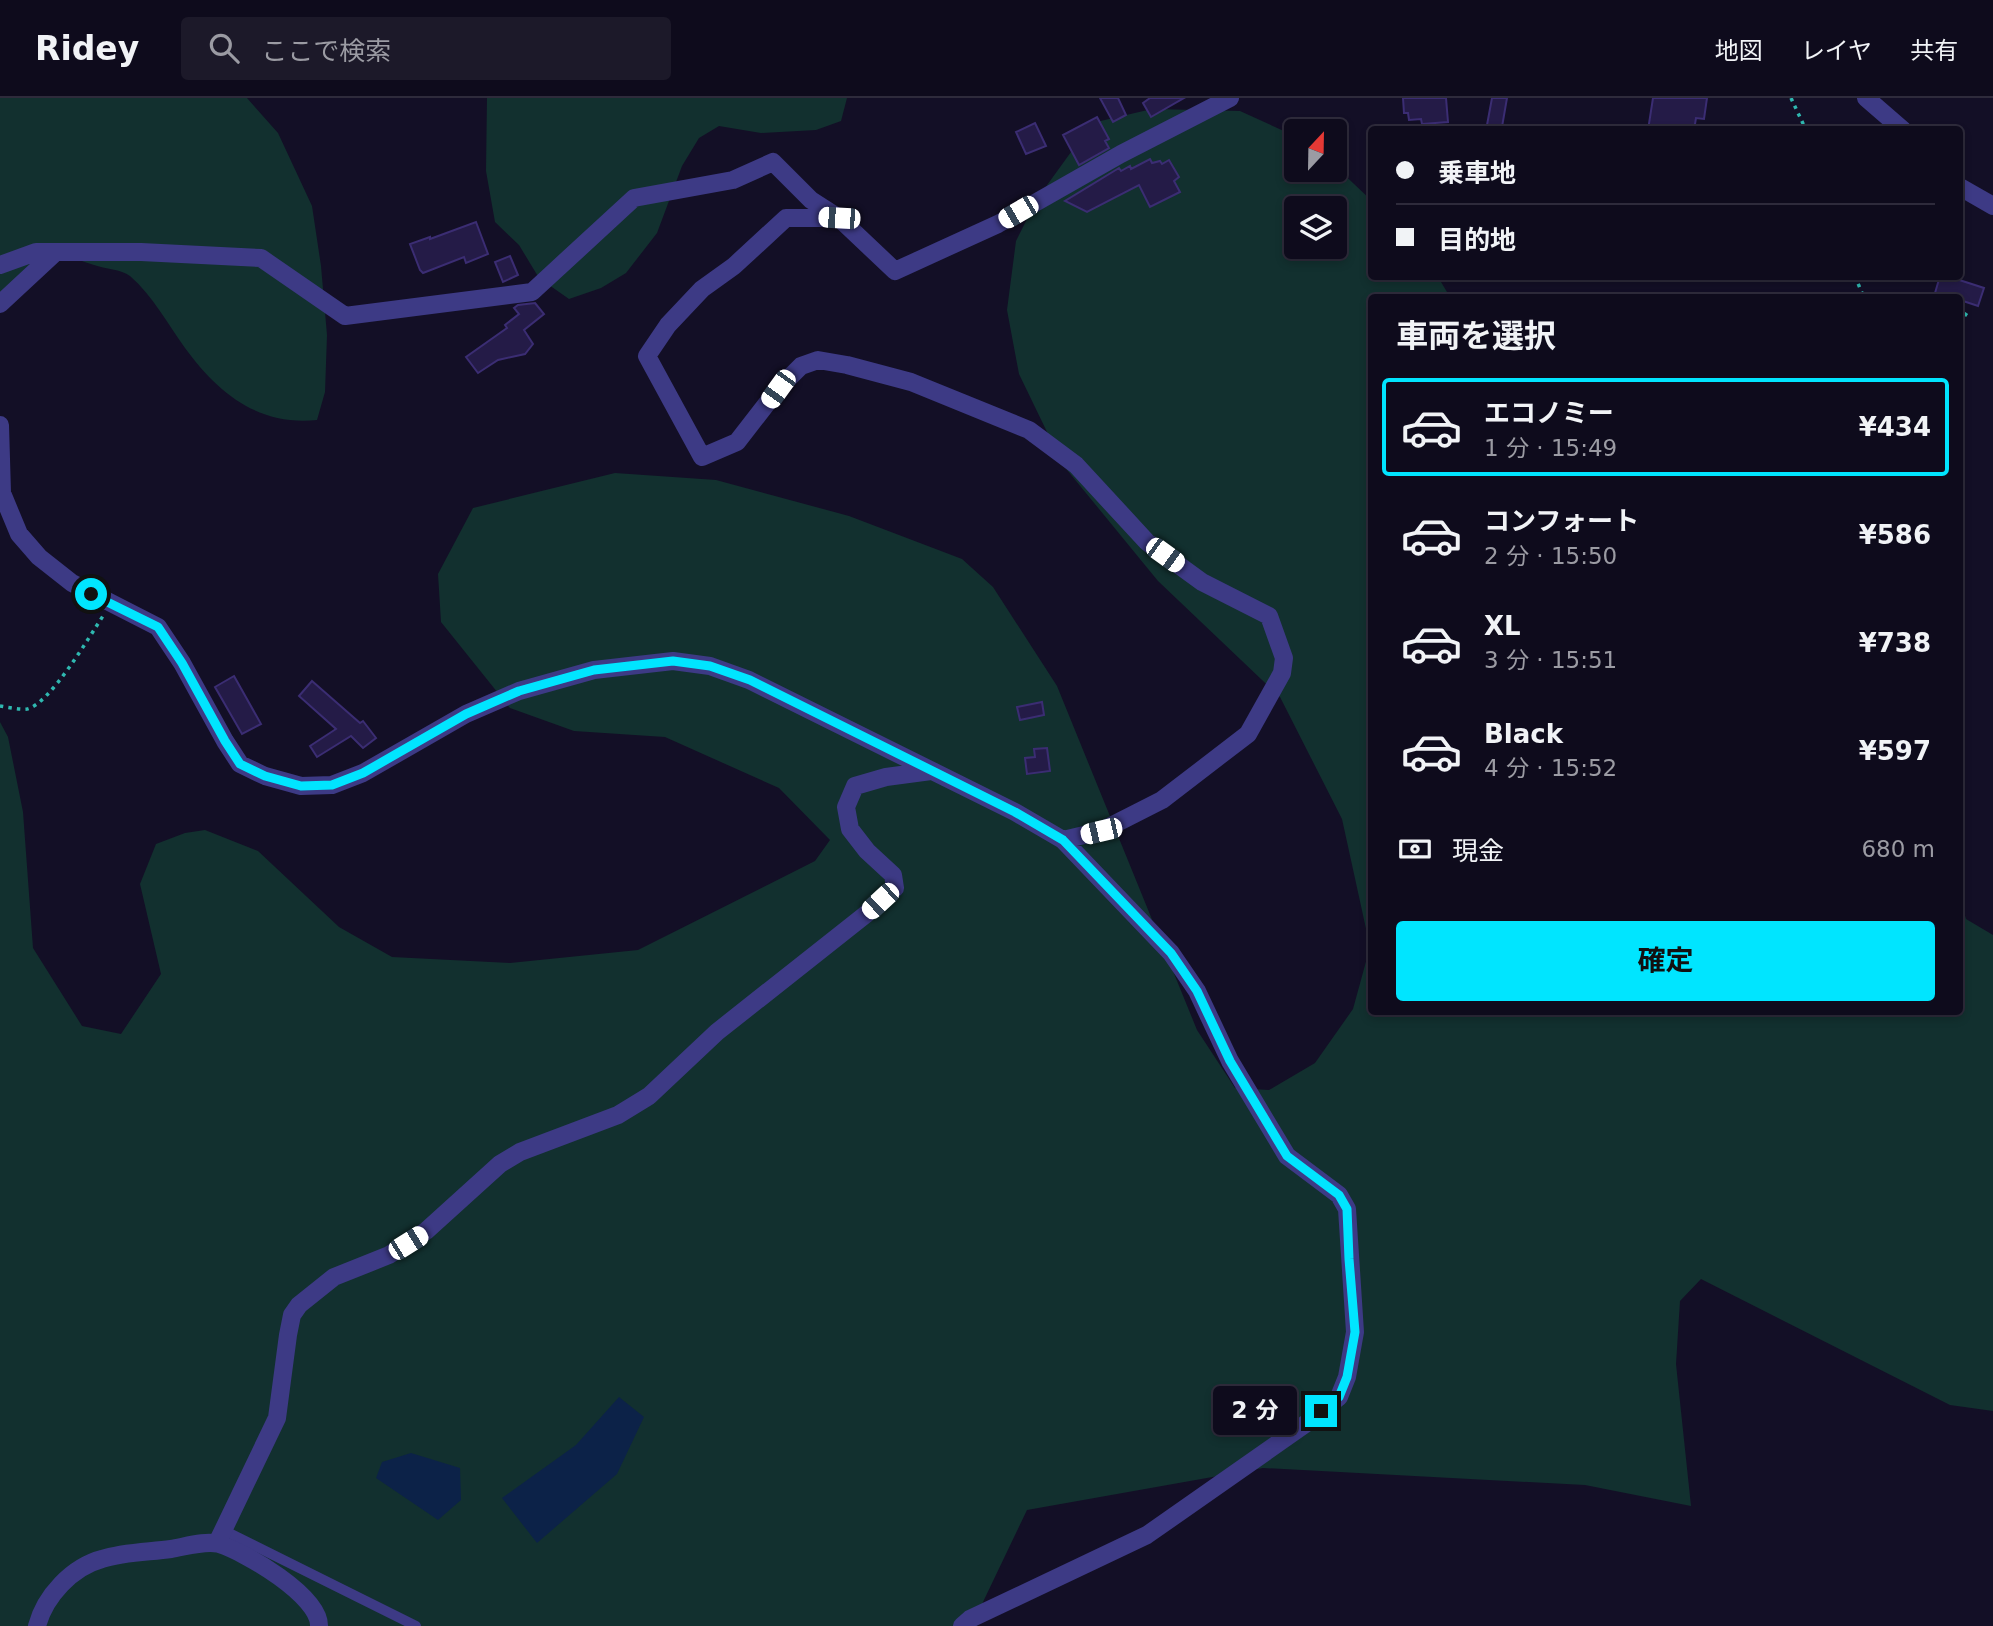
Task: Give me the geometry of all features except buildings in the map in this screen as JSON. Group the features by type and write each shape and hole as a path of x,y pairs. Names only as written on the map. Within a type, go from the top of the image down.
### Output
{"street":[{"path":"0,265 36,253 56,252 141,252 261,258 345,316 532,292 634,198 733,180 773,162 811,200 839,218 895,271 998,224 1121,154 1230,98"},
{"path":"1866,98 1898,126"},
{"path":"1963,189 1993,206"},
{"path":"839,218 786,218 734,267 702,289 668,325 647,356 702,457 737,442 778,389 801,366 818,360 911,382 1029,430 1076,465 1147,542 1202,582 1269,616 1275,629 1278,647 1284,658 1282,673 1248,734 1162,800 1101,831 1063,840"},
{"path":"0,304 56,252"},
{"path":"0,425 2,494 19,534 39,557 72,583 158,627 182,663 240,764 265,776 301,786 332,785 363,773 466,714 519,691 594,670 673,661 710,666 750,680 1015,812 1063,840 1171,953 1197,991 1230,1061 1287,1156 1339,1195 1347,1209 1355,1332 1347,1377 1339,1397 1304,1425 1147,1535 970,1619 962,1626"},
{"path":"220,1536 277,1418 288,1335 292,1315 299,1305 334,1277 389,1255 426,1231 500,1164 520,1152 618,1115 649,1096 717,1032 865,915 895,888 893,875 867,852 850,829 846,807 855,786 886,777 931,771"},
{"path":"37,1626 54,1592 69,1577 101,1559 220,1536 285,1580 309,1602 319,1619 319,1626"}],"lane":[{"path":"220,1536 416,1626"}],"path":[{"path":"1791,98 1804,126"},
{"path":"1963,319 1968,312"},
{"path":"0,706 27,709 41,701 65,673 111,605"}],"green space":[{"path":"0,98 247,98 278,133 312,206 327,335 325,392 317,420 276,418 258,412 226,392 211,379 185,348 146,292 122,272 54,251 0,312"},
{"path":"487,98 847,98 841,121 816,130 761,133 719,126 699,138 682,166 657,233 626,273 601,288 569,299 539,278 519,245 495,222 486,171"},
{"path":"1152,109 1240,111 1284,131 1284,182 1348,182 1348,178 1368,197 1368,280 1440,280 1448,294 1368,294 1368,938 1342,819 1280,697 1158,581 1063,465 1019,374 1007,310 1016,241 1037,199 1092,123"},
{"path":"615,473 716,480 849,516 962,559 993,587 1057,686 1197,1030 1235,1088 1269,1090 1315,1063 1353,1009 1368,954 1368,1015 1963,1015 1963,909 1966,919 1993,935 1993,1411 1950,1405 1701,1279 1680,1301 1676,1364 1691,1506 1585,1485 1263,1468 1027,1510 983,1602 977,1626 0,1626 0,722 8,737 23,812 33,948 82,1026 121,1034 161,974 140,884 156,844 185,833 205,830 258,851 339,927 392,957 510,963 638,950 815,861 830,840 779,788 665,737 574,731 510,708 441,622 438,574 473,508"}],"water":[{"path":"619,1397 644,1417 617,1474 537,1543 502,1498 576,1445"},
{"path":"411,1453 460,1468 461,1500 438,1520 376,1478 382,1462"}],"route":[{"path":"91,594 158,627 182,663 240,764 265,776 301,786 332,785 363,773 466,714 519,691 594,670 673,661 710,666 750,680 1015,812 1063,840 1171,953 1197,991 1230,1061 1287,1156 1339,1195 1347,1209 1355,1332 1347,1377 1339,1397 1321,1411"}]}
